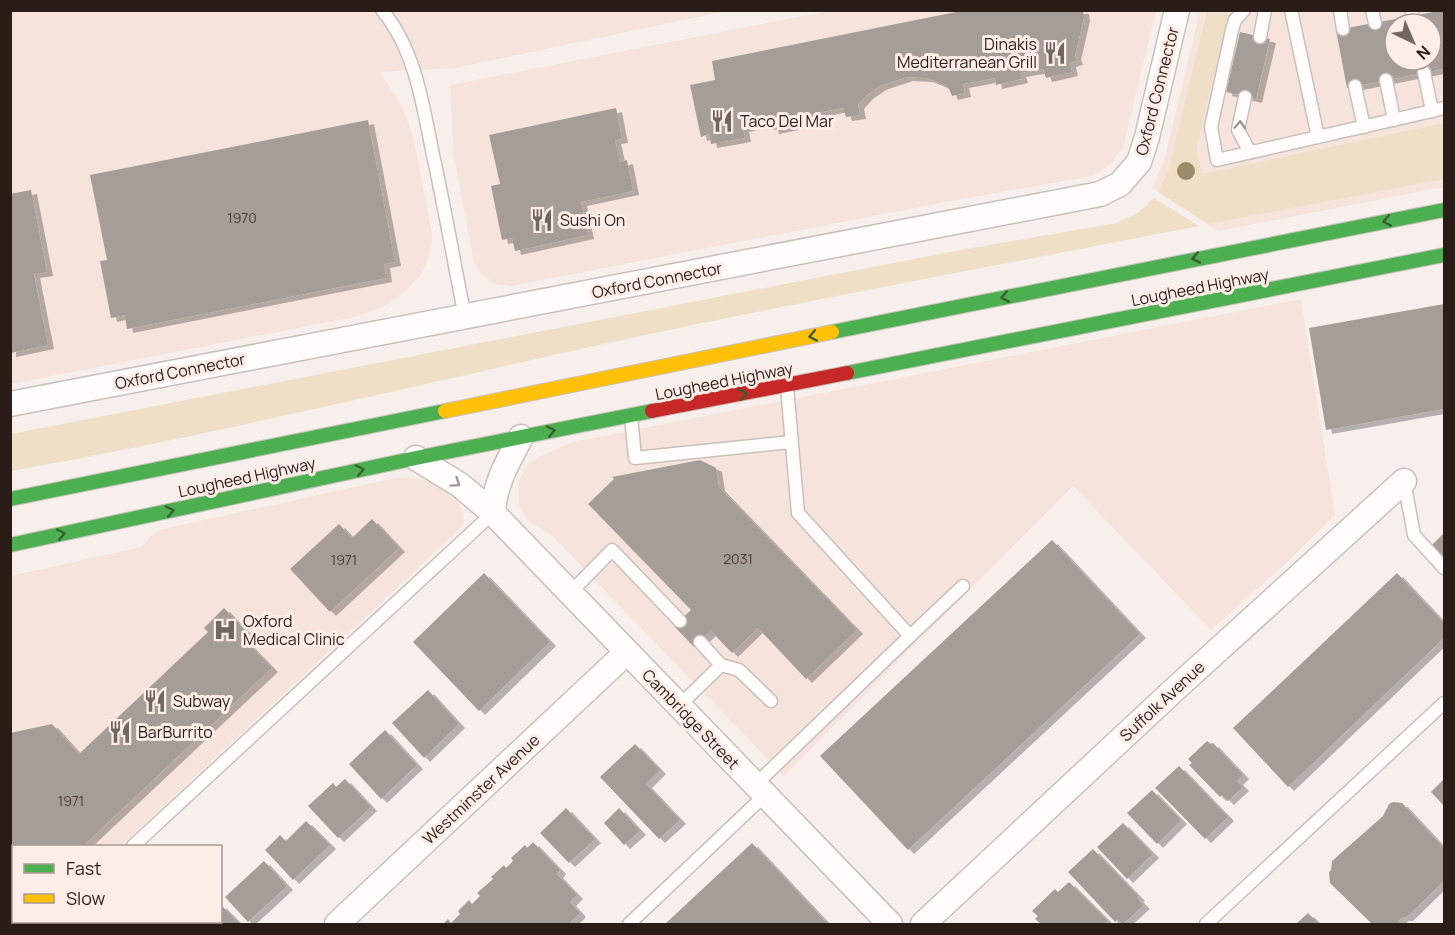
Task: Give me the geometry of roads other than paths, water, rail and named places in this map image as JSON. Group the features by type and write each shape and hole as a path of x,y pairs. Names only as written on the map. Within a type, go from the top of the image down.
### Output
{"main road":[{"name":"Lougheed Highway","path":"10,499 1141,269 1444,210"},
{"name":"Lougheed Highway","path":"10,545 416,458 1444,255"}],"street":[{"name":"Oxford Connector","path":"10,404 1071,201 1111,190 1130,174 1139,162 1177,10"},
{"path":"493,513 493,503 502,473 521,437"},
{"name":"Cambridge Street","path":"416,458 460,485 493,513 890,924"},
{"name":"Suffolk Avenue","path":"923,924 1175,689 1404,481"},
{"name":"Westminster Avenue","path":"337,924 626,653"}],"lane":[{"path":"382,10 393,24 404,46 420,89 465,317"},
{"path":"1244,10 1235,20 1232,30 1211,127 1217,160 1438,110 1424,72"},
{"path":"1260,37 1265,10"},
{"path":"1291,10 1318,137"},
{"path":"1340,10 1343,29"},
{"path":"1386,80 1394,120"},
{"path":"1355,86 1364,127"},
{"path":"1245,96 1238,130 1250,152"},
{"path":"787,386 798,513 910,636"},
{"path":"631,416 635,458 791,442"},
{"path":"1404,481 1414,535 1444,568"},
{"path":"134,845 493,513"},
{"path":"569,594 612,550 680,621"},
{"path":"629,924 910,636 963,586"},
{"path":"700,642 722,665 739,670 771,702"},
{"path":"679,706 722,665"},
{"path":"1206,924 1444,704"}],"place":[{"name":"Dinakis Mediterranean Grill","path":"1055,53"},
{"name":"Taco Del Mar","path":"722,121"},
{"name":"Sushi On","path":"542,220"},
{"name":"Oxford Medical Clinic","path":"225,630"},
{"name":"Subway","path":"155,701"},
{"name":"BarBurrito","path":"120,732"}]}
